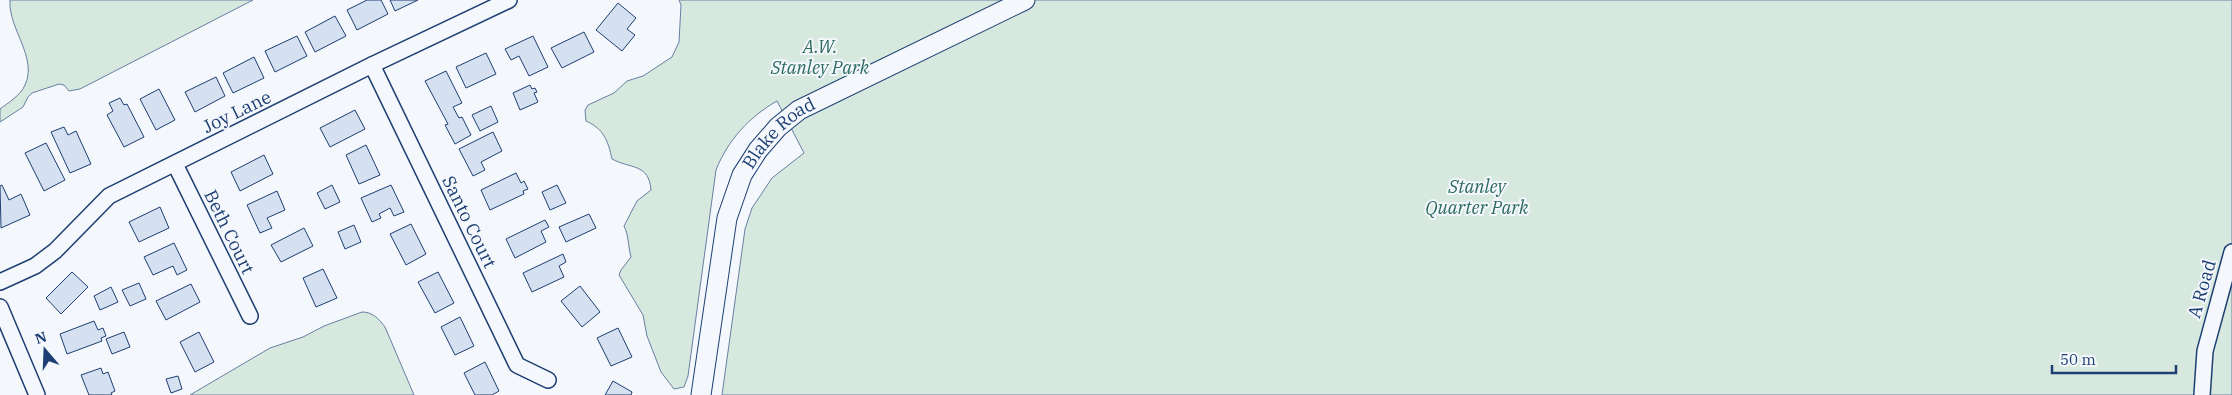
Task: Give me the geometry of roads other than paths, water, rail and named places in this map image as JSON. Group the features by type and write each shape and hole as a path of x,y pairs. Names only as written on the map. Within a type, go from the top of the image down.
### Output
{"street":[{"name":"Joy Lane","path":"0,282 35,266 55,251 109,196 509,0"},
{"name":"Blake Road","path":"701,395 727,218 742,174 758,150 778,127 799,110 1025,0"},
{"name":"Santo Court","path":"372,66 517,365 548,380"},
{"name":"Beth Court","path":"175,164 250,316"},
{"name":"A Road","path":"2202,395 2205,351 2232,252"},
{"path":"0,307 37,395"}],"park label":[{"name":"A.W. Stanley Park","path":"820,57"},
{"name":"Stanley Quarter Park","path":"1477,197"}]}
